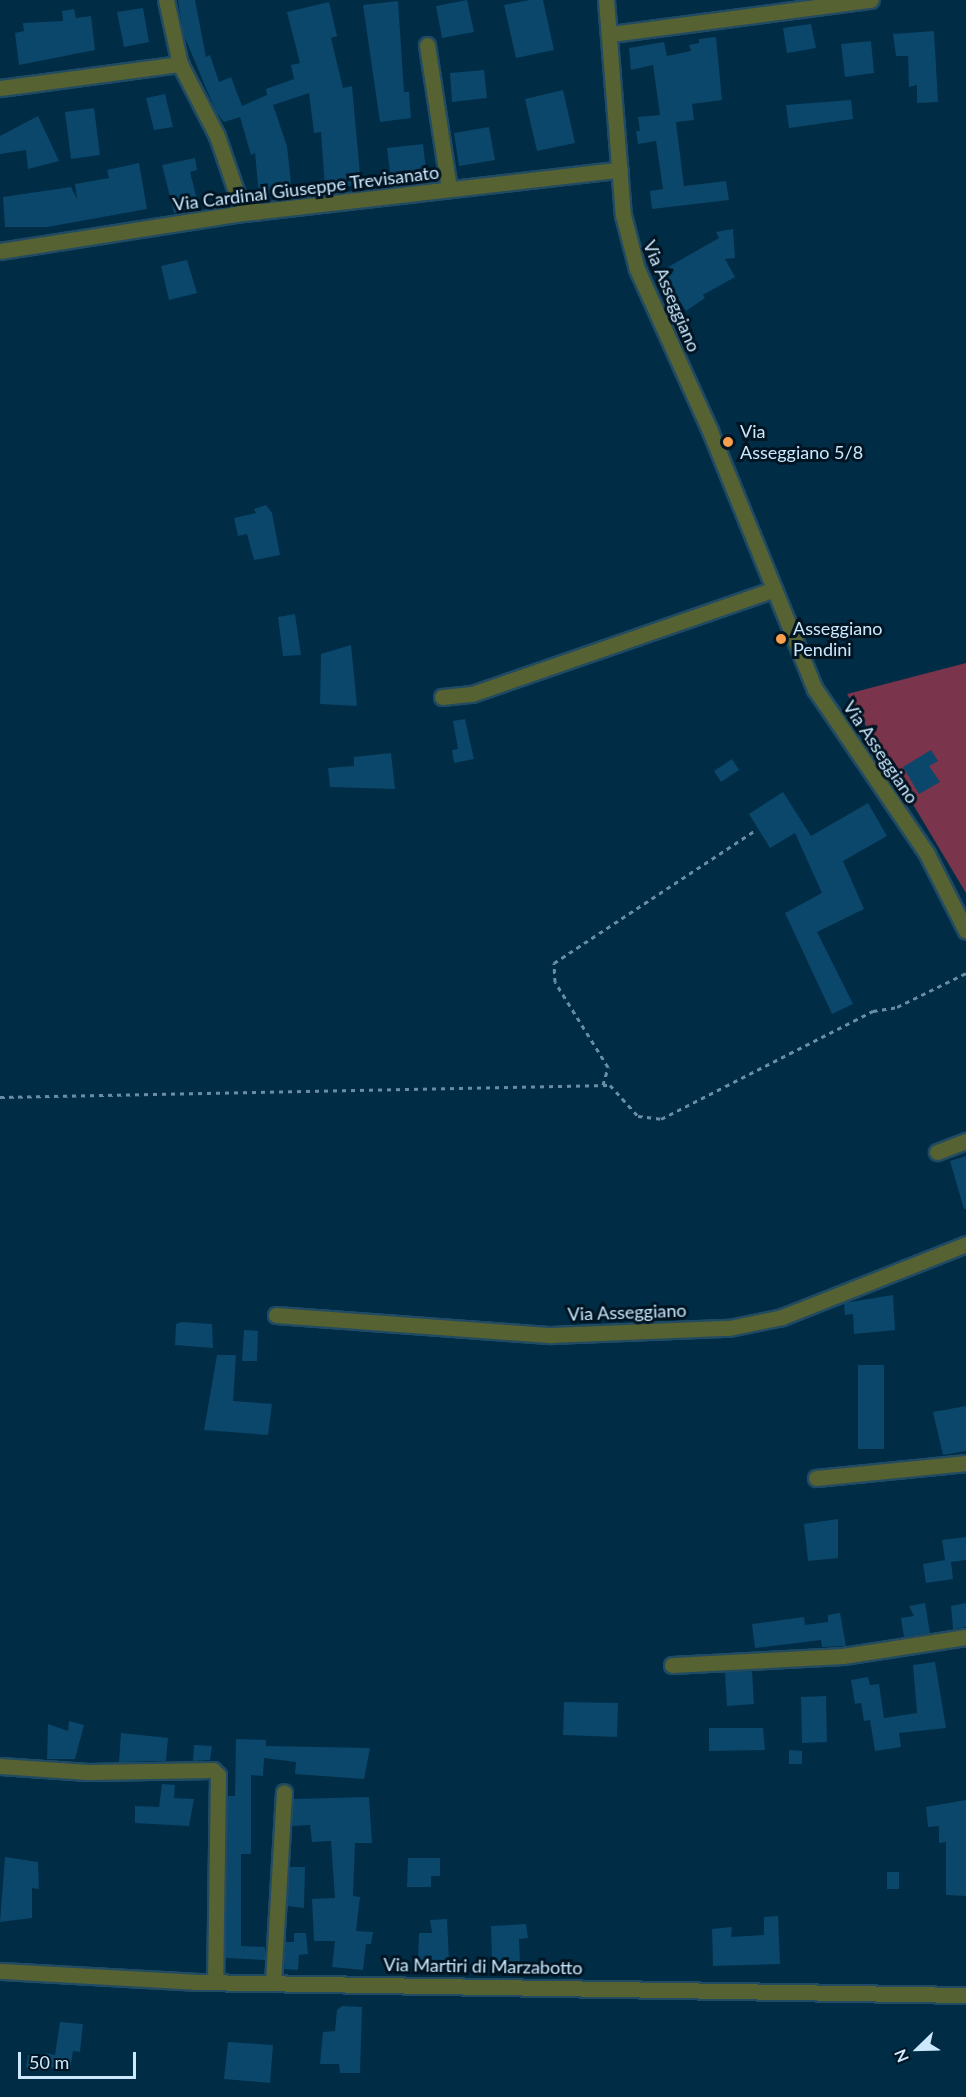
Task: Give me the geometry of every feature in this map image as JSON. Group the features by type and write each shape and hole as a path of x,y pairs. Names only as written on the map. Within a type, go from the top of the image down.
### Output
{"street":[{"path":"166,0 180,64 217,136 238,197 257,212"},
{"name":"Via Asseggiano","path":"606,0 623,215 637,269 710,431 815,689 927,854 965,926"},
{"path":"610,34 871,0"},
{"path":"427,45 449,189"},
{"path":"0,88 180,64"},
{"name":"Via Cardinal Giuseppe Trevisanato","path":"0,251 257,212 619,170"},
{"path":"442,697 472,694 773,590"},
{"path":"937,1152 966,1141"},
{"name":"Via Asseggiano","path":"276,1315 551,1335 729,1328 782,1317 966,1244"},
{"path":"816,1478 966,1462"},
{"path":"672,1665 843,1656 966,1637"},
{"path":"0,1766 88,1772 213,1770 218,1775 215,1982"},
{"path":"273,1983 284,1792"},
{"name":"Via Martiri di Marzabotto","path":"0,1971 215,1982 966,1995"}],"path":[{"path":"603,1085 608,1066 555,982 554,963 756,830"},
{"path":"0,1097 603,1085 618,1090 638,1116 661,1119 873,1011 897,1007 966,973"}],"shaded area":[{"path":"966,663 966,893 847,694"}],"building":[{"path":"178,0 195,0 206,57 210,55 219,82 231,77 242,106 267,95 266,89 294,79 291,65 300,63 287,12 329,2 337,36 331,38 343,88 352,86 361,185 325,188 321,132 314,133 309,93 273,105 287,146 292,192 259,195 255,153 251,155 240,117 224,122 216,112 183,33"},
{"path":"467,0 474,32 442,38 436,6"},
{"path":"543,0 554,50 516,58 504,5"},
{"path":"398,1 404,92 409,92 411,118 380,122 363,5"},
{"path":"143,8 149,42 124,47 117,12"},
{"path":"74,9 76,18 91,16 95,50 19,65 15,33 24,31 23,23 63,21 62,11"},
{"path":"811,24 816,48 787,53 783,28"},
{"path":"934,31 938,102 917,103 917,85 909,87 908,56 896,56 893,34"},
{"path":"716,37 722,100 692,104 694,120 676,122 684,186 726,181 729,200 652,209 650,191 663,189 656,141 638,144 636,131 640,131 638,117 660,115 653,65 631,70 629,48 664,42 667,56 691,51 689,45 699,43 699,39"},
{"path":"871,41 874,73 845,77 841,44"},
{"path":"484,70 487,98 452,102 450,73"},
{"path":"563,90 575,143 537,151 525,99"},
{"path":"165,94 173,127 154,130 146,98"},
{"path":"851,100 853,119 789,128 786,105"},
{"path":"94,108 100,155 71,159 65,112"},
{"path":"38,116 59,161 28,169 26,150 0,154 0,136"},
{"path":"489,127 495,160 459,166 454,133"},
{"path":"423,144 427,178 391,181 387,148"},
{"path":"195,158 197,170 190,172 199,207 174,213 162,165"},
{"path":"139,163 147,209 47,227 5,227 3,197 71,187 77,199 75,184 109,178 107,170"},
{"path":"733,229 735,258 725,259 735,277 703,295 705,298 686,311 661,271 719,238 716,232"},
{"path":"187,260 197,293 169,300 161,266"},
{"path":"266,505 272,513 280,555 254,560 247,534 238,536 234,518 256,513 254,509"},
{"path":"295,614 301,655 283,656 278,617"},
{"path":"351,645 357,706 320,704 321,654"},
{"path":"465,719 474,759 454,763 452,750 458,749 453,721"},
{"path":"931,750 938,761 929,766 940,782 919,794 903,767"},
{"path":"391,753 395,789 330,787 328,768 354,766 354,757"},
{"path":"732,759 739,770 721,782 714,771"},
{"path":"783,792 811,836 868,803 887,836 843,861 864,909 817,932 853,1004 832,1014 785,913 822,893 795,833 770,848 749,814"},
{"path":"966,1156 966,1209 964,1209 950,1161"},
{"path":"893,1295 895,1330 854,1334 853,1314 845,1315 844,1303"},
{"path":"182,1322 212,1324 213,1348 175,1345 176,1324"},
{"path":"244,1330 258,1331 257,1361 242,1361"},
{"path":"217,1355 236,1355 233,1401 272,1404 268,1435 204,1430"},
{"path":"858,1365 884,1365 884,1449 858,1449"},
{"path":"966,1406 966,1451 943,1455 933,1412"},
{"path":"838,1519 838,1558 808,1561 804,1524"},
{"path":"966,1537 966,1560 951,1562 953,1579 926,1583 923,1564 945,1560 942,1540"},
{"path":"925,1603 930,1633 904,1637 901,1618 914,1616 909,1606"},
{"path":"966,1603 966,1627 953,1629 951,1606"},
{"path":"840,1613 846,1646 822,1647 821,1640 755,1648 752,1624 804,1617 805,1625 828,1622 828,1615"},
{"path":"935,1662 946,1728 899,1733 901,1747 875,1751 870,1720 864,1721 861,1703 855,1704 851,1680 868,1677 870,1685 879,1684 884,1718 917,1713 913,1665"},
{"path":"752,1671 754,1704 727,1706 725,1672"},
{"path":"826,1696 827,1742 802,1743 801,1697"},
{"path":"564,1702 618,1703 617,1737 563,1735"},
{"path":"69,1721 84,1725 75,1759 47,1759 48,1724 68,1731"},
{"path":"709,1728 763,1728 765,1750 709,1751"},
{"path":"121,1733 168,1738 166,1761 119,1762"},
{"path":"236,1739 266,1740 266,1746 370,1748 364,1779 295,1774 296,1762 264,1758 263,1776 251,1775 251,1854 241,1854 241,1946 265,1947 265,1960 225,1958 227,1796 235,1796"},
{"path":"194,1745 212,1746 210,1760 193,1761"},
{"path":"789,1750 802,1751 802,1764 789,1764"},
{"path":"162,1784 175,1785 174,1798 194,1799 189,1826 135,1823 135,1806 159,1807"},
{"path":"369,1797 372,1843 355,1843 353,1896 360,1897 356,1931 373,1932 371,1944 366,1944 363,1970 332,1967 335,1941 314,1941 312,1899 335,1898 331,1841 312,1842 310,1825 292,1826 293,1799"},
{"path":"966,1800 966,1896 946,1895 946,1842 939,1843 939,1826 928,1827 926,1807"},
{"path":"5,1857 38,1862 39,1889 32,1888 32,1918 0,1922"},
{"path":"408,1858 440,1858 440,1876 431,1876 431,1887 407,1887"},
{"path":"290,1867 305,1867 304,1908 287,1906"},
{"path":"887,1872 899,1872 899,1889 887,1889"},
{"path":"778,1916 780,1964 713,1966 712,1929 732,1927 731,1937 764,1935 764,1917"},
{"path":"447,1919 449,1961 418,1960 419,1933 432,1933 430,1920"},
{"path":"526,1924 528,1938 519,1939 520,1961 492,1962 491,1926"},
{"path":"294,1933 306,1933 308,1954 299,1955 298,1970 284,1969 285,1942 294,1942"},
{"path":"342,2006 362,2007 360,2073 340,2073 339,2064 320,2064 323,2032 335,2031 337,2010"},
{"path":"60,2022 83,2024 80,2052 73,2051 70,2070 43,2066 45,2053 55,2055"},
{"path":"228,2042 273,2045 270,2083 224,2079"},
{"path":"28,2055 43,2056 41,2069 26,2068"}],"place":[{"name":"Via Asseggiano 5/8","path":"728,442"},
{"name":"Asseggiano Pendini","path":"781,639"}]}
